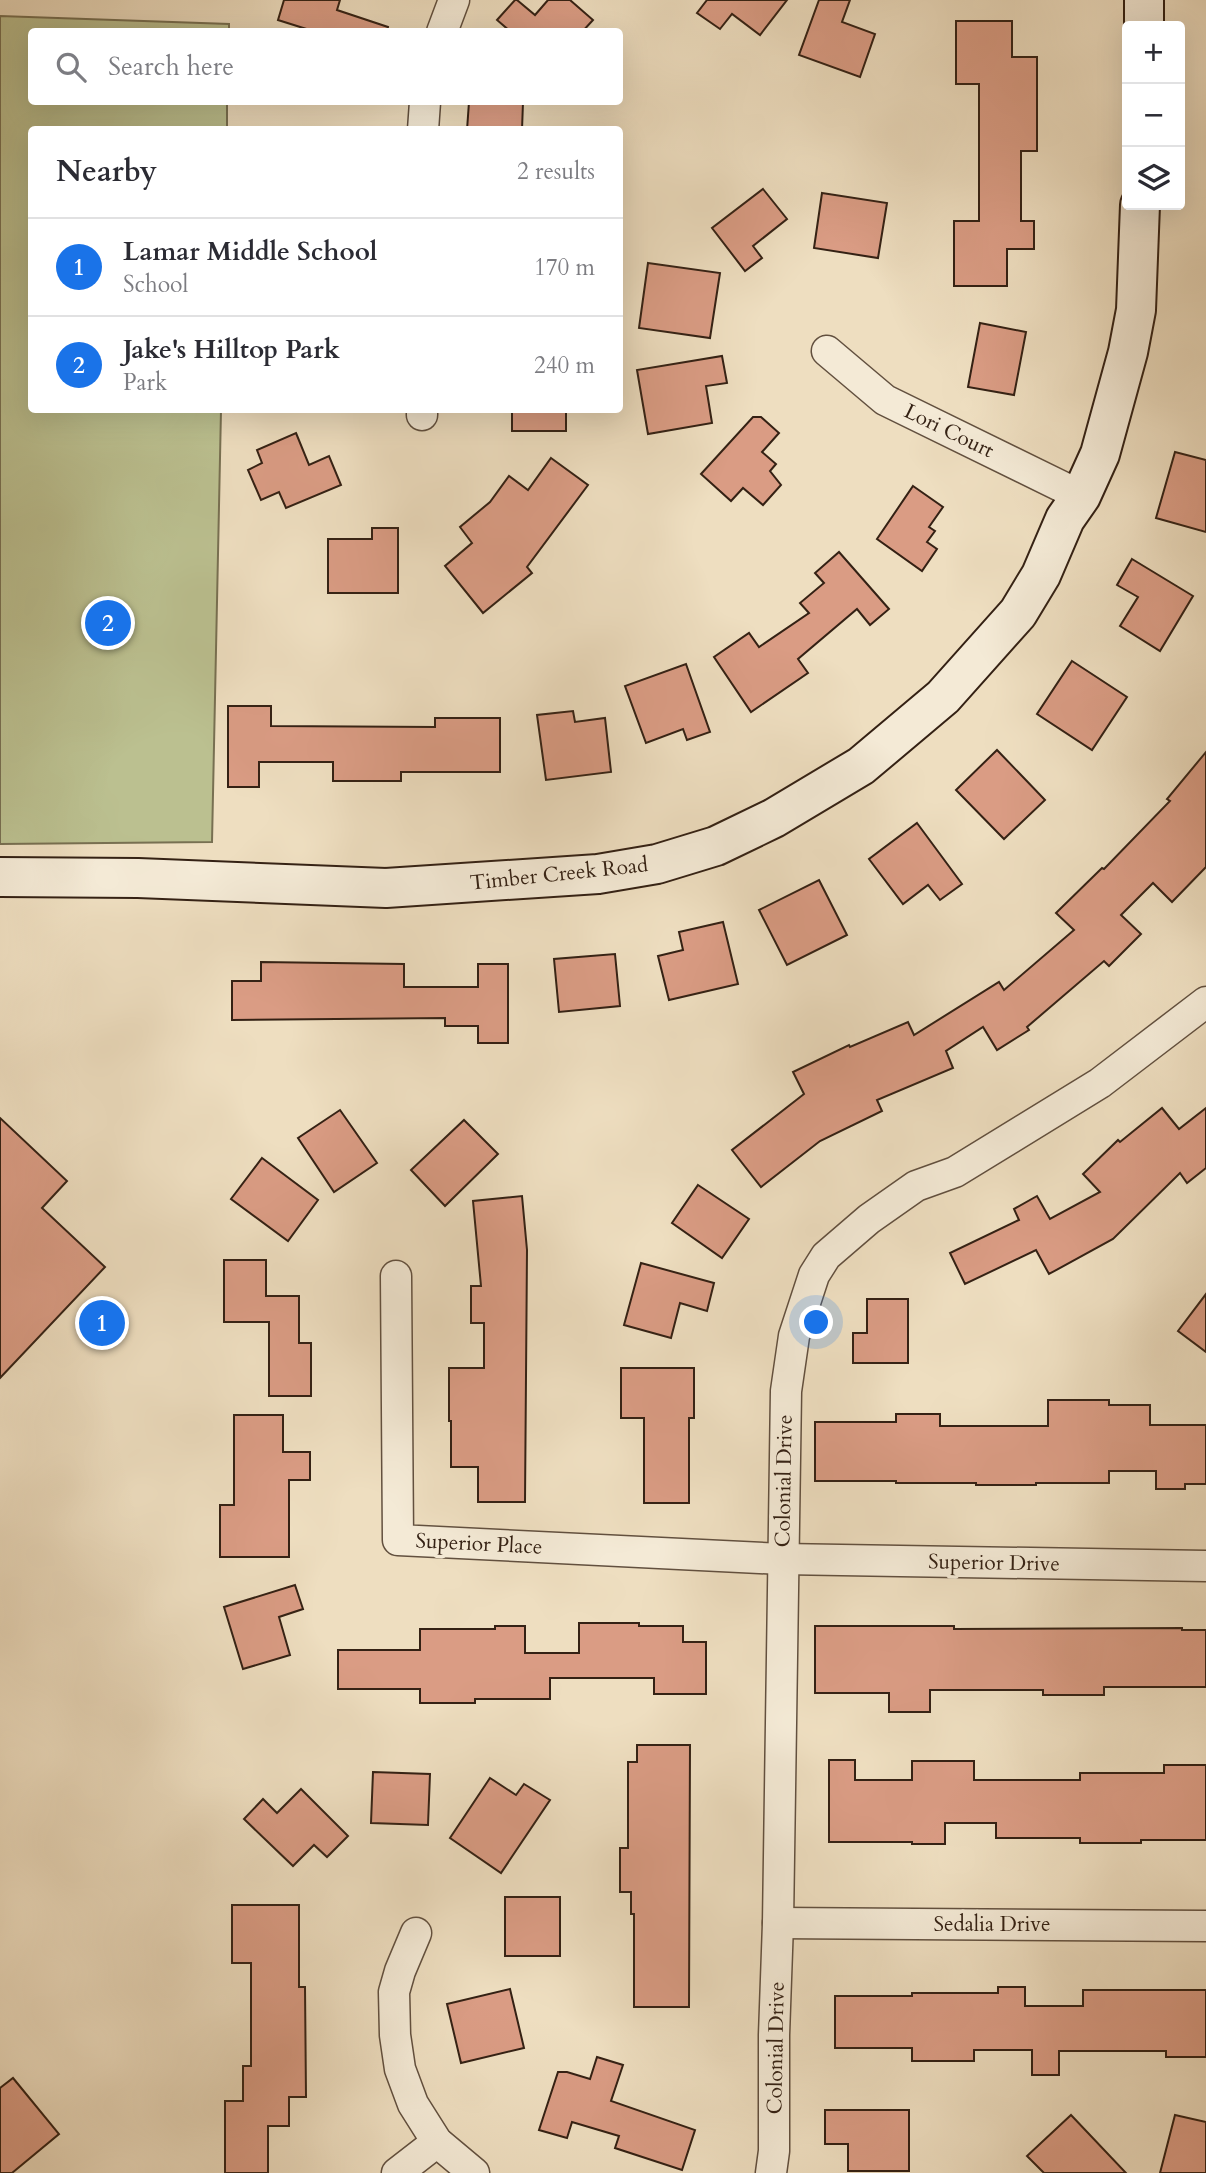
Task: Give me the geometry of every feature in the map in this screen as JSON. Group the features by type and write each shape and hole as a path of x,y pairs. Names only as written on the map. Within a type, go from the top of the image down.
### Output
{"street":[{"path":"444,28 454,0"},
{"path":"1143,0 1143,21"},
{"path":"423,126 425,105"},
{"name":"Timber Creek Road","path":"0,877 138,878 386,888 598,874 657,864 716,846 775,818 861,766 943,696 1018,613 1041,575 1065,519 1081,496 1100,454 1128,352 1136,310 1140,210"},
{"name":"Lori Court","path":"827,351 885,400 1081,496"},
{"name":"Colonial Drive","path":"771,2173 775,2151 786,1391 794,1336 814,1275 825,1256 869,1219 916,1186 955,1172 1100,1083 1206,1002"},
{"name":"Superior Place","path":"396,1276 398,1540 782,1559"},
{"name":"Superior Drive","path":"782,1559 1206,1566"},
{"name":"Sedalia Drive","path":"778,1923 1206,1926"},
{"path":"416,1933 394,1992 395,2035 400,2069 413,2104 437,2142 474,2173"},
{"path":"397,2173 437,2142"}],"green space":[{"path":"0,16 229,24 229,28 28,28 28,105 227,105 227,126 28,126 28,413 221,413 212,842 0,844"}],"building":[{"path":"284,0 340,0 337,10 388,27 303,28 278,20"},
{"path":"515,0 535,15 548,0 570,0 593,20 586,28 506,28 497,20"},
{"path":"707,0 787,0 760,35 732,14 720,29 697,13"},
{"path":"819,0 850,0 842,22 875,34 860,77 799,55"},
{"path":"956,21 1012,21 1012,57 1037,57 1037,151 1021,151 1021,221 1034,221 1034,249 1007,249 1007,286 954,286 954,221 979,221 979,84 956,84"},
{"path":"469,105 523,105 522,126 467,126"},
{"path":"763,189 787,219 753,246 762,258 745,271 712,228"},
{"path":"822,193 887,203 878,258 814,248"},
{"path":"648,263 720,273 710,338 639,328"},
{"path":"980,323 1026,332 1014,395 968,387"},
{"path":"722,356 727,383 706,386 712,423 648,434 637,370"},
{"path":"512,413 566,413 566,431 512,431"},
{"path":"753,417 761,417 779,433 762,452 776,464 770,471 781,485 763,505 743,488 731,501 701,474"},
{"path":"296,433 309,465 329,456 341,485 286,508 279,492 261,500 248,470 262,463 257,450"},
{"path":"1175,452 1206,460 1206,532 1156,518"},
{"path":"551,458 588,485 527,567 532,573 483,613 445,566 472,543 460,527 490,502 509,476 528,490"},
{"path":"913,486 943,507 929,527 935,531 927,542 937,549 922,571 877,539"},
{"path":"372,528 398,528 398,593 328,593 328,539 372,539"},
{"path":"839,552 889,609 870,625 857,609 798,659 808,673 751,712 714,657 749,633 759,647 809,613 800,603 824,583 815,573"},
{"path":"1132,559 1193,596 1160,651 1120,626 1138,597 1117,585"},
{"path":"1072,661 1127,697 1092,750 1037,714"},
{"path":"686,664 710,732 687,740 683,729 646,743 625,686"},
{"path":"228,706 271,706 271,726 435,727 435,718 500,718 500,772 401,772 401,781 333,781 333,762 259,762 259,787 228,787"},
{"path":"573,711 575,722 605,718 611,772 546,780 537,715"},
{"path":"997,750 1045,800 1004,839 956,790"},
{"path":"1206,752 1206,867 1172,902 1153,883 1121,915 1141,934 1109,966 1104,961 1027,1027 1029,1030 997,1050 983,1027 946,1051 953,1068 877,1100 882,1111 820,1141 761,1187 732,1150 804,1094 793,1072 849,1045 850,1047 908,1022 914,1035 999,982 1004,990 1074,930 1056,913 1104,869 1170,801 1167,799"},
{"path":"917,823 962,884 940,900 928,885 903,904 869,859"},
{"path":"819,880 847,935 787,965 759,910"},
{"path":"723,922 738,984 669,1000 658,956 683,950 679,932"},
{"path":"615,954 620,1006 559,1012 554,959"},
{"path":"261,962 404,964 404,987 478,987 478,964 508,964 508,1043 478,1043 478,1026 445,1026 445,1018 232,1020 232,981 261,981"},
{"path":"1162,1108 1179,1129 1206,1108 1206,1168 1187,1183 1180,1173 1113,1239 1049,1274 1036,1250 965,1284 950,1253 1019,1220 1014,1209 1037,1196 1050,1219 1100,1192 1083,1174 1118,1140 1120,1142"},
{"path":"340,1110 377,1163 334,1192 298,1138"},
{"path":"0,1118 67,1181 42,1208 105,1267 0,1378"},
{"path":"464,1120 498,1154 445,1206 411,1170"},
{"path":"262,1158 318,1200 288,1241 231,1199"},
{"path":"698,1185 749,1219 722,1258 672,1223"},
{"path":"522,1196 527,1250 525,1502 478,1502 478,1467 451,1467 449,1421 449,1368 484,1368 484,1323 471,1323 471,1286 481,1286 473,1201"},
{"path":"224,1260 266,1260 266,1296 299,1296 299,1343 311,1343 311,1396 269,1396 269,1322 224,1322"},
{"path":"641,1263 714,1283 707,1311 680,1303 671,1338 624,1325"},
{"path":"1206,1294 1206,1352 1178,1331"},
{"path":"867,1299 908,1299 908,1363 853,1363 853,1333 867,1333"},
{"path":"621,1368 694,1368 694,1418 689,1418 689,1503 644,1503 644,1418 621,1418"},
{"path":"1048,1400 1109,1400 1109,1405 1150,1405 1150,1425 1206,1425 1206,1484 1185,1484 1185,1489 1156,1489 1156,1471 1109,1471 1109,1483 976,1485 815,1481 815,1422 896,1422 896,1414 940,1414 940,1426 1048,1426"},
{"path":"234,1415 283,1415 283,1452 310,1452 310,1480 289,1480 289,1557 220,1557 220,1505 234,1505"},
{"path":"295,1585 303,1609 279,1617 290,1655 243,1669 224,1607"},
{"path":"579,1623 683,1626 683,1642 706,1642 706,1694 654,1694 654,1678 550,1678 550,1699 475,1699 475,1703 420,1703 420,1689 338,1689 338,1650 420,1650 420,1629 495,1629 495,1626 525,1626 525,1653 579,1653"},
{"path":"815,1626 1206,1630 1206,1687 1104,1687 1104,1695 1043,1695 1043,1690 930,1690 930,1712 889,1712 889,1693 815,1693"},
{"path":"637,1745 690,1745 689,2007 634,2007 634,1914 631,1914 631,1892 620,1892 620,1848 628,1848 628,1762 637,1762"},
{"path":"829,1760 855,1760 855,1780 912,1780 912,1761 974,1761 974,1780 1080,1780 1080,1773 1164,1773 1164,1765 1206,1765 1206,1840 1080,1843 1080,1838 996,1838 996,1823 945,1823 945,1844 829,1842"},
{"path":"373,1772 430,1774 428,1825 371,1823"},
{"path":"490,1778 516,1795 524,1784 550,1800 501,1873 450,1838"},
{"path":"301,1789 348,1836 327,1857 314,1845 293,1866 244,1819 263,1799 277,1813"},
{"path":"505,1897 560,1897 560,1956 505,1956"},
{"path":"232,1905 299,1905 299,1987 305,1987 306,2097 289,2097 289,2126 268,2126 268,2173 225,2173 225,2101 243,2101 243,2066 251,2066 251,1963 232,1963"},
{"path":"998,1987 1025,1987 1025,2006 1083,2006 1083,1990 1206,1990 1206,2057 1166,2057 1166,2051 1059,2051 1059,2075 1032,2075 1032,2050 974,2050 974,2061 912,2061 912,2048 835,2048 835,1996 998,1993"},
{"path":"510,1989 524,2048 461,2063 447,2004"},
{"path":"597,2057 623,2065 611,2101 695,2130 682,2170 615,2148 619,2136 572,2122 567,2138 539,2130 558,2072 590,2079"},
{"path":"13,2078 59,2134 12,2173 0,2173 0,2088"},
{"path":"825,2110 909,2110 909,2171 848,2171 848,2144 825,2144"},
{"path":"1071,2115 1126,2173 1044,2173 1027,2156"},
{"path":"1175,2115 1206,2122 1206,2173 1160,2173"}],"place":[{"name":"Jake's Hilltop Park","path":"108,623"},
{"name":"Lamar Middle School","path":"102,1323"}]}
